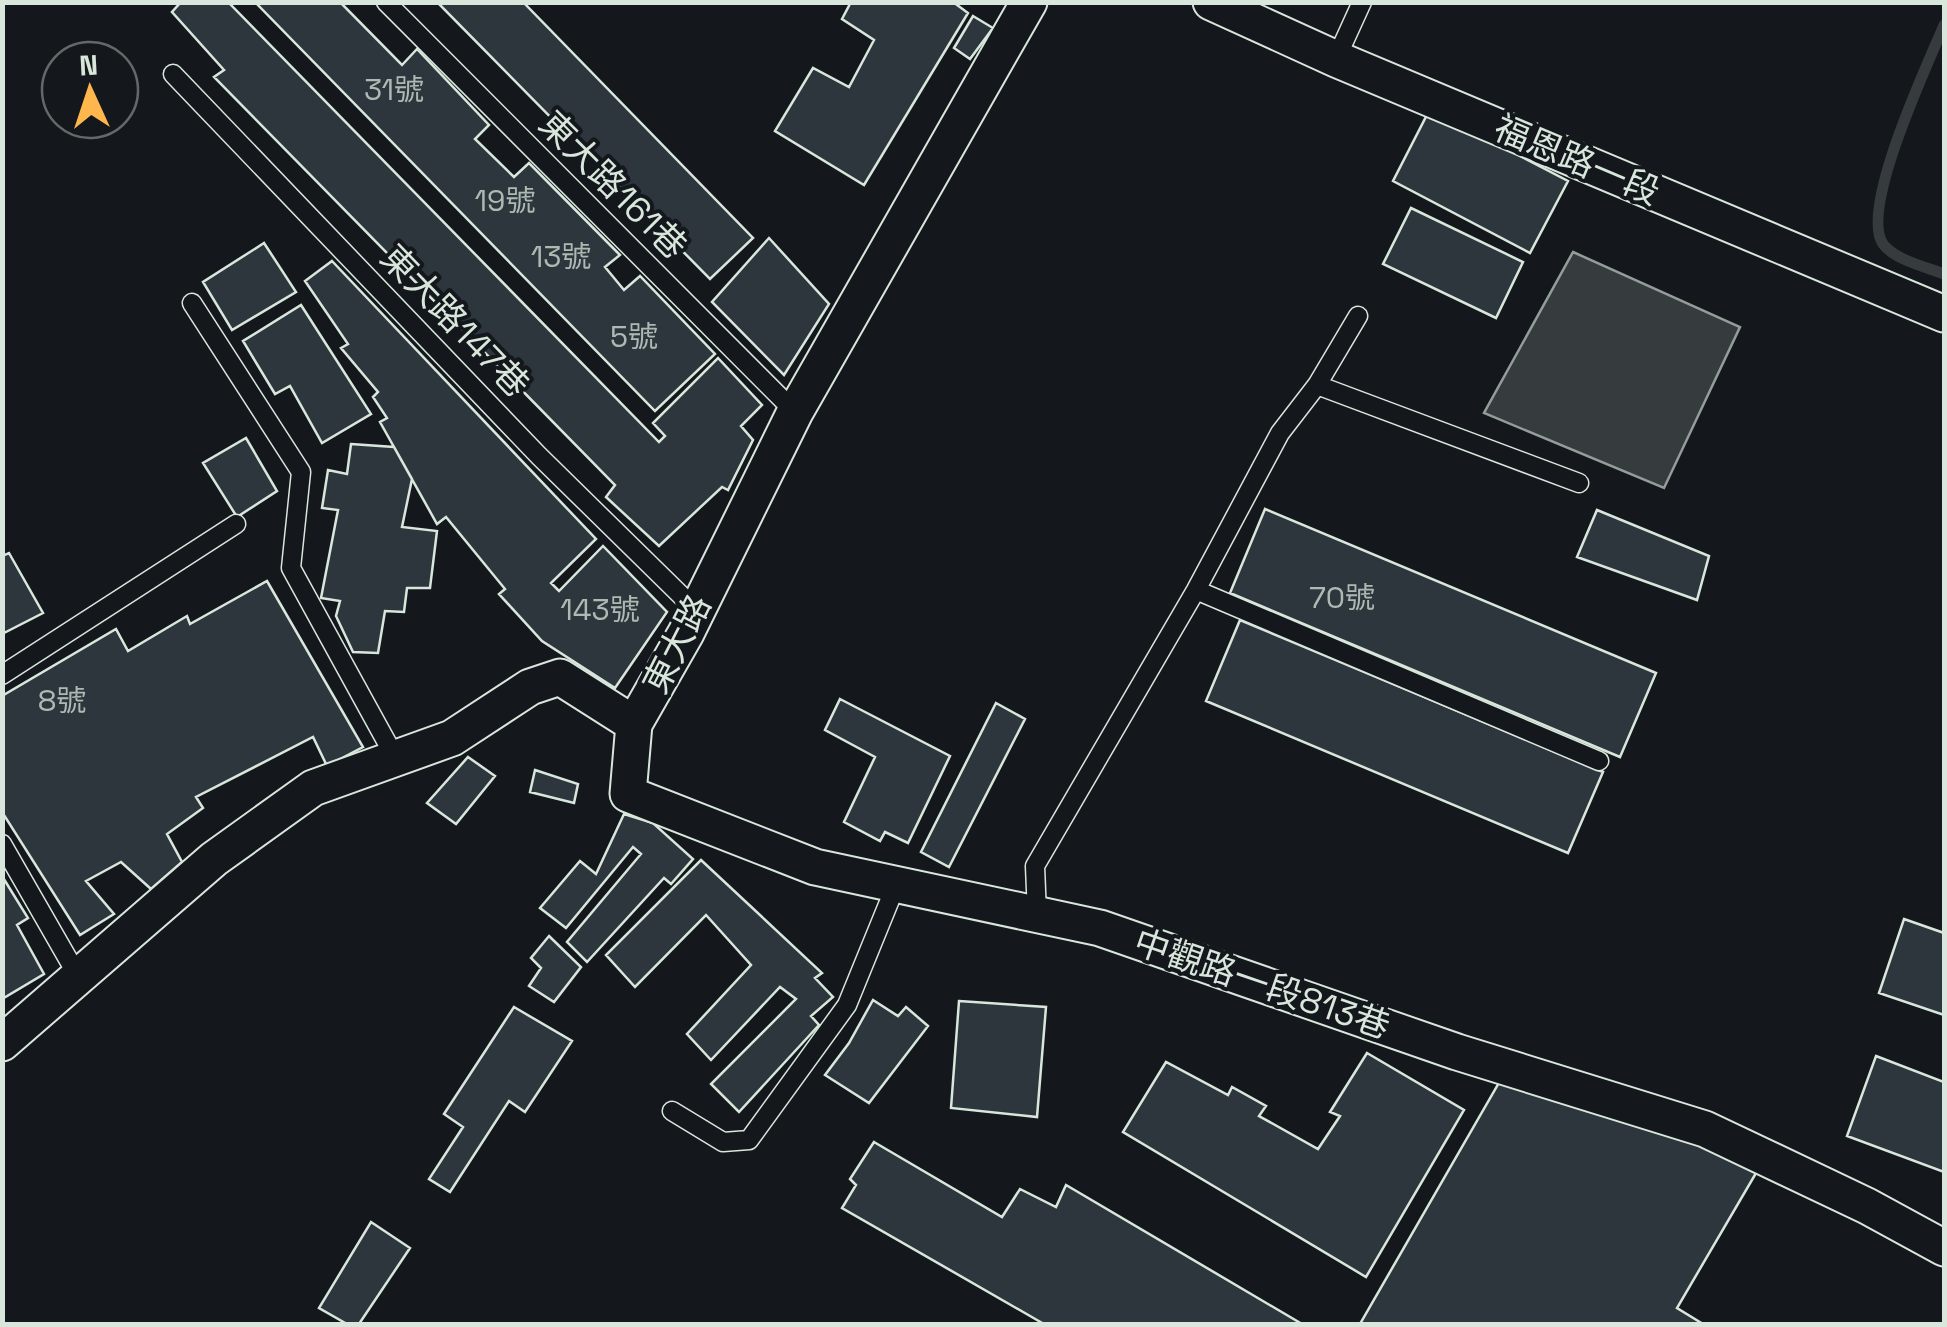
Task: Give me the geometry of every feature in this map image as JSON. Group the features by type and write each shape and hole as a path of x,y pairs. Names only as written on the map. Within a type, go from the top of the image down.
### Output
{"street":[{"name":"東大路","path":"2,1043 214,859 313,788 452,738 530,687 560,677 634,724 686,632 794,412 1029,2"},
{"name":"福恩路一段","path":"1211,2 1336,59 1944,314"},
{"name":"中觀路一段813巷","path":"634,724 628,794 816,867 1100,928 1457,1052 1705,1129 1867,1206 1944,1248"}],"lane":[{"name":"東大路161巷","path":"386,2 794,412"},
{"path":"1336,59 1362,2"},
{"name":"東大路147巷","path":"173,74 540,456 695,609"},
{"path":"192,303 300,472 291,568 396,760"},
{"path":"1038,916 1035,866 1196,590 1280,433 1318,384 1358,316"},
{"path":"1318,384 1580,483"},
{"path":"2,675 236,524"},
{"path":"1196,590 1599,761"},
{"path":"2,844 78,978"},
{"path":"672,1110 723,1142 748,1140 847,1005 896,885"}],"shaded area":[{"path":"1573,252 1740,327 1664,488 1484,413"}],"building":[{"path":"181,2 228,2 659,442 665,436 653,423 718,358 762,405 741,426 753,440 728,490 722,487 659,546 606,497 615,485 214,77 224,70 172,12"},
{"path":"255,2 340,2 402,65 417,49 489,125 475,139 514,177 529,163 620,255 605,267 624,290 640,276 715,354 655,411"},
{"path":"437,2 523,2 753,238 710,279"},
{"path":"851,2 953,2 968,13 864,185 775,131 813,68 849,87 874,40 842,19"},
{"path":"973,16 993,28 970,59 954,48"},
{"path":"1430,109 1568,181 1530,253 1393,181"},
{"path":"1411,208 1523,262 1496,318 1383,264"},
{"path":"769,238 829,304 784,375 712,302"},
{"path":"264,243 296,292 232,330 203,282"},
{"path":"332,261 596,539 551,583 559,591 603,546 667,612 615,688 542,641 499,594 505,589 446,517 437,524 380,422 387,418 373,397 378,392 341,348 348,344 305,281"},
{"path":"301,305 371,414 322,443 290,386 275,394 243,341"},
{"path":"246,438 277,491 237,517 203,463"},
{"path":"351,444 394,447 412,479 402,527 437,531 430,588 407,588 404,612 385,611 378,653 353,652 336,616 340,601 321,598 338,510 322,508 328,470 347,474"},
{"path":"1265,509 1656,673 1620,757 1230,593"},
{"path":"1597,510 1709,556 1697,600 1577,557"},
{"path":"9,553 43,613 2,634 2,556"},
{"path":"267,581 363,747 327,766 313,737 196,797 203,808 167,834 182,862 151,889 121,862 86,881 114,914 80,935 2,812 2,696 116,629 128,651 187,616 190,624"},
{"path":"1240,620 1603,772 1568,853 1206,701"},
{"path":"840,699 950,756 908,843 885,832 880,841 844,822 875,757 825,730"},
{"path":"996,703 1025,719 949,867 921,852"},
{"path":"468,757 495,776 456,824 427,803"},
{"path":"535,770 578,784 574,803 530,792"},
{"path":"624,814 653,823 693,859 671,884 664,878 587,962 567,942 641,854 633,847 566,928 540,908 580,861 596,874"},
{"path":"701,860 822,973 815,978 833,997 811,1016 819,1025 739,1112 711,1084 796,999 780,987 711,1060 687,1034 751,965 706,915 635,987 606,955"},
{"path":"2,876 28,918 17,925 44,974 2,999"},
{"path":"1904,919 1944,933 1944,1015 1879,993"},
{"path":"549,936 581,967 554,1002 529,986 541,968 531,958"},
{"path":"873,1000 898,1016 906,1007 928,1026 869,1103 825,1075"},
{"path":"959,1001 1046,1007 1037,1117 951,1108"},
{"path":"514,1007 572,1041 525,1112 509,1101 450,1192 429,1179 463,1127 444,1114"},
{"path":"1367,1053 1464,1110 1366,1277 1123,1132 1166,1062 1228,1095 1232,1087 1266,1106 1259,1116 1318,1149 1340,1116 1330,1112"},
{"path":"1876,1056 1944,1082 1944,1172 1847,1136"},
{"path":"1500,1081 1723,1150 1759,1168 1677,1308 1703,1324 1360,1324"},
{"path":"874,1142 1002,1217 1020,1189 1056,1207 1066,1185 1302,1324 1044,1324 842,1208 856,1185 850,1179"},
{"path":"371,1222 410,1248 359,1324 347,1324 319,1308"}],"waterway":[{"path":"1944,25 1898,136 1880,200 1878,226 1888,250 1944,274"}]}
